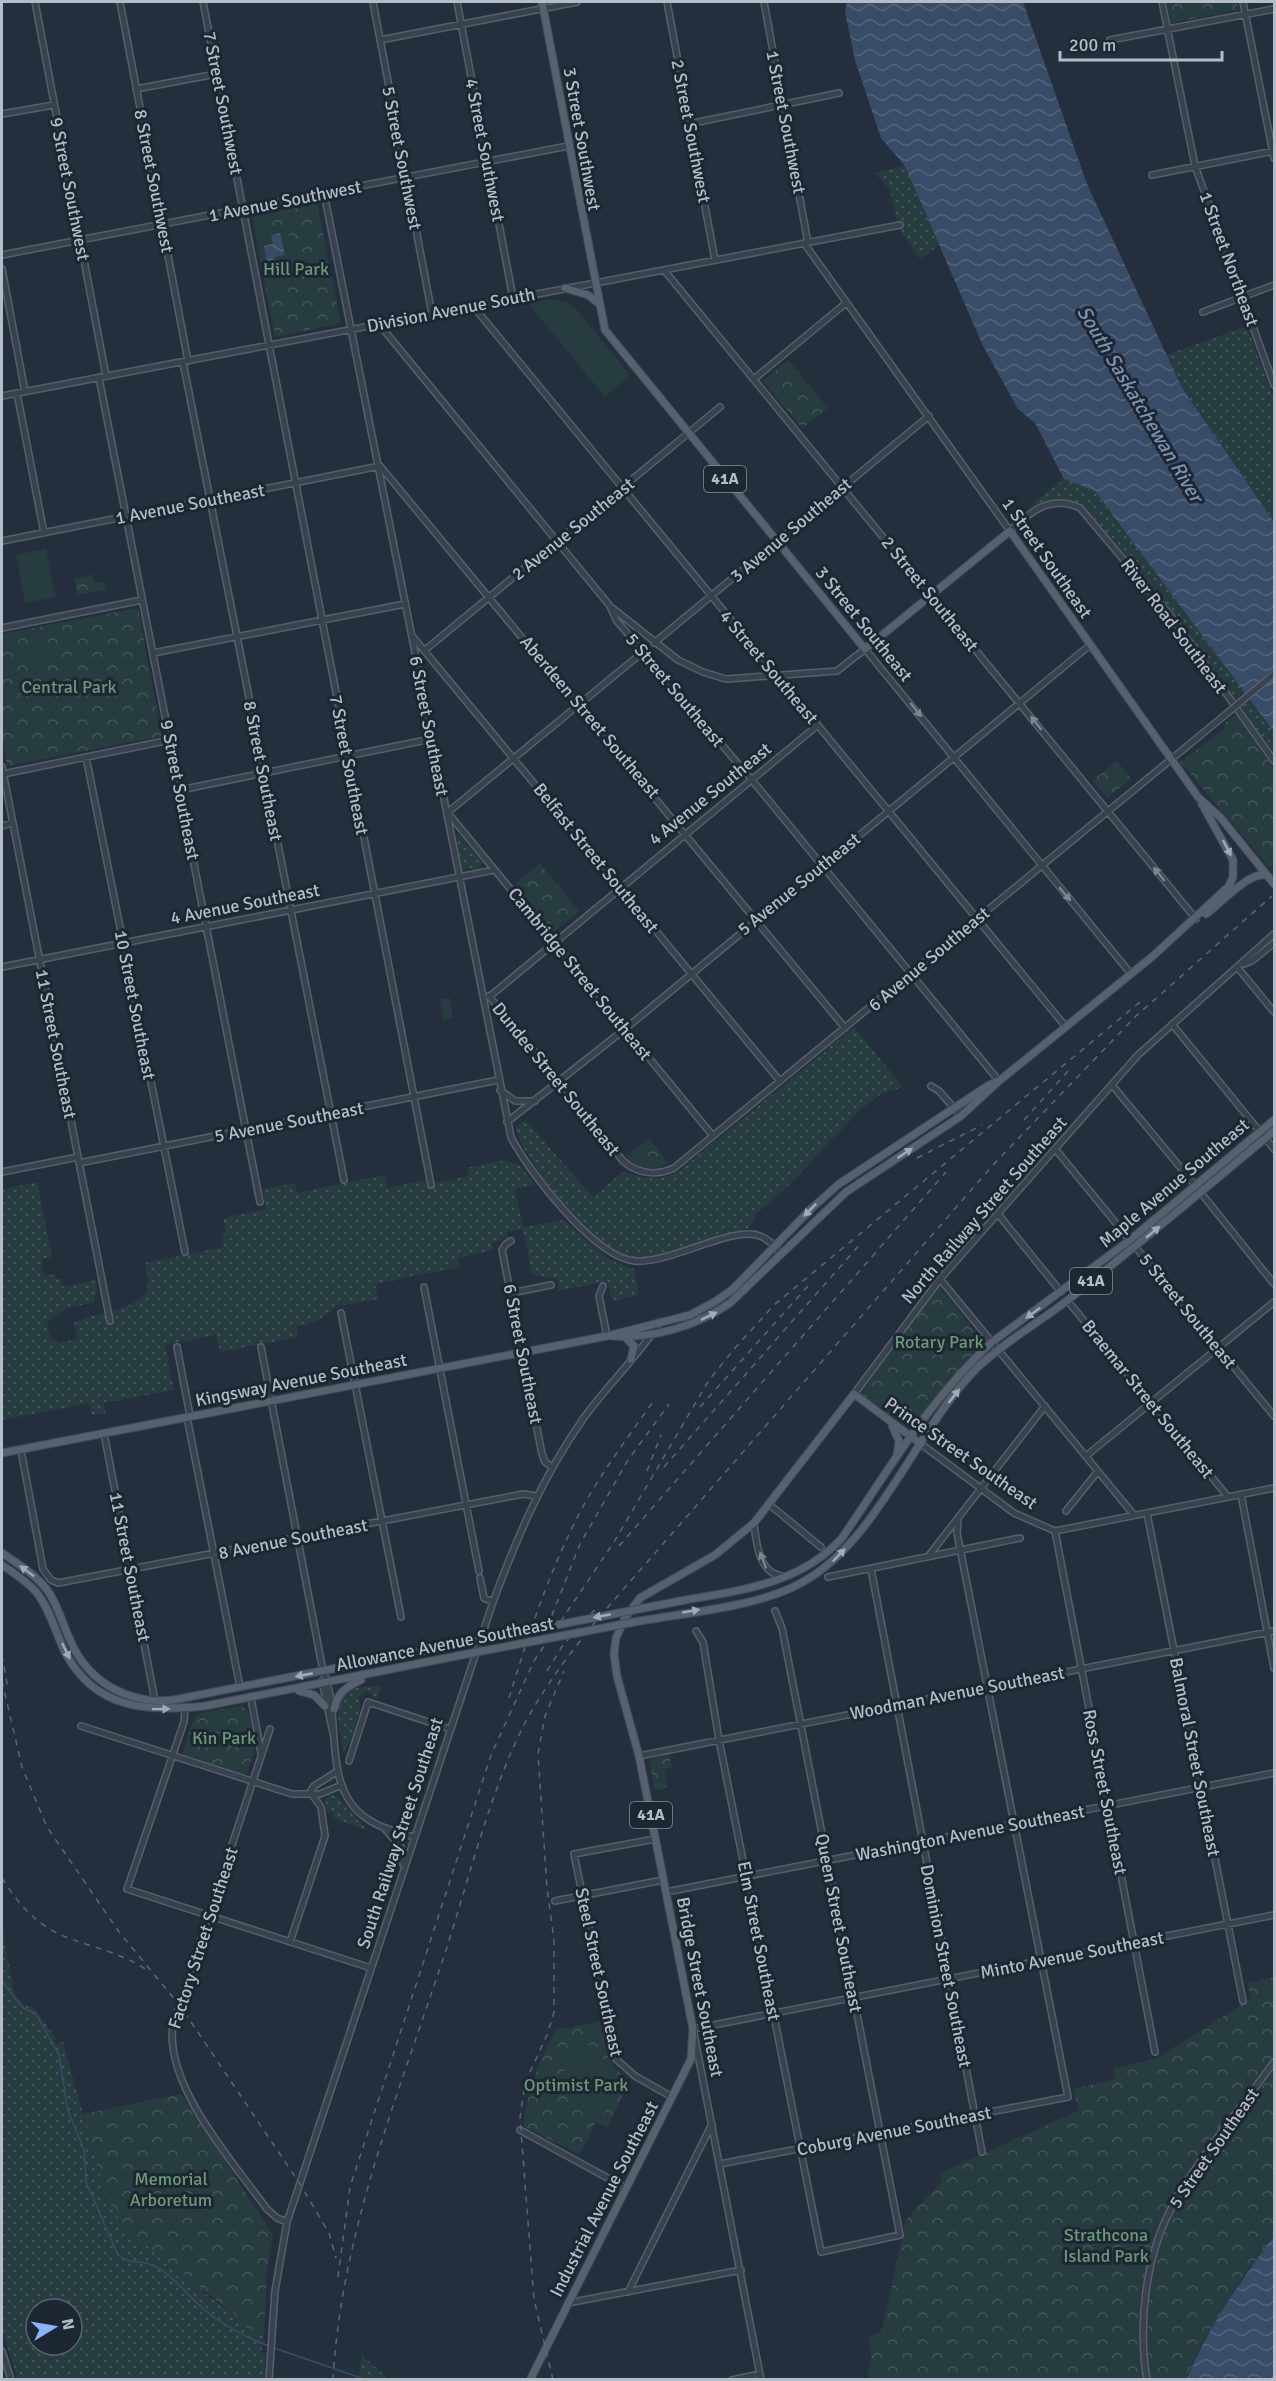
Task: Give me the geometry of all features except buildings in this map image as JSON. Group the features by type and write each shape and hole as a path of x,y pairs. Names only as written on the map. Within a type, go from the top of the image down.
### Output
{"main road":[{"name":"3 Street Southwest","path":"542,5 594,283"},
{"name":"3 Street Southeast","path":"594,283 601,321 611,340 865,649"},
{"path":"565,288 584,293 597,302"},
{"path":"865,649 1010,531"},
{"name":"1 Street Southeast","path":"1010,531 1198,797 1221,818 1275,884"},
{"path":"653,1333 691,1324 720,1310 846,1192 961,1116 999,1081 1196,919 1229,886 1234,869 1229,851 1198,797"},
{"path":"1196,919 1208,914 1255,875 1269,877"},
{"path":"660,1322 690,1315 733,1289 812,1208 839,1184 989,1084 999,1081"},
{"name":"Maple Avenue Southeast","path":"793,1575 824,1556 836,1544 947,1388 992,1342 1130,1240 1275,1120"},
{"name":"Maple Avenue Southeast","path":"791,1588 820,1571 839,1555 858,1533 954,1394 978,1367 1136,1247 1275,1131"},
{"name":"Kingsway Avenue Southeast","path":"2,1454 607,1336 660,1322"},
{"name":"Kingsway Avenue Southeast","path":"607,1336 625,1337 653,1333"},
{"path":"625,1337 634,1346 631,1359"},
{"name":"Prince Street Southeast","path":"854,1394 921,1444"},
{"name":"North Railway Street Southeast","path":"633,1605 652,1590 715,1555 754,1523 854,1394"},
{"path":"889,1420 899,1441 897,1454 891,1467"},
{"name":"Allowance Avenue Southeast","path":"2,1553 33,1575 49,1593 81,1660 112,1688 131,1697 155,1701 240,1687 767,1585 793,1575"},
{"name":"Allowance Avenue Southeast","path":"2,1565 32,1587 41,1598 70,1661 85,1679 119,1702 145,1709 186,1708 251,1698 754,1599 791,1588"},
{"name":"Bridge Street Southeast","path":"633,1605 619,1628 614,1646 617,1676 630,1715 639,1756 693,2029"},
{"path":"334,1709 337,1697 344,1689 371,1675"},
{"path":"290,1690 311,1693 325,1706"},
{"name":"Industrial Avenue Southeast","path":"530,2379 691,2059 693,2029"}],"street":[{"name":"9 Street Southwest","path":"35,2 80,240 103,377"},
{"name":"8 Street Southwest","path":"120,2 185,361"},
{"name":"7 Street Southwest","path":"202,2 270,345"},
{"name":"5 Street Southwest","path":"373,2 432,314"},
{"name":"4 Street Southwest","path":"457,2 513,298"},
{"path":"380,40 542,5 577,2"},
{"name":"2 Street Southwest","path":"666,2 715,260"},
{"name":"1 Street Southwest","path":"764,2 806,243"},
{"name":"1 Street Northeast","path":"1162,2 1195,166 1275,385"},
{"path":"1152,175 1274,154 1243,2"},
{"path":"1110,40 1275,9"},
{"path":"136,89 216,74"},
{"path":"689,124 839,93"},
{"path":"2,114 54,105"},
{"name":"1 Avenue Southwest","path":"2,255 568,146"},
{"name":"6 Street Southeast","path":"324,193 498,1080 507,1122 515,1145 567,1214 596,1242 621,1258 638,1262 655,1260 746,1234 763,1237 775,1247"},
{"name":"Division Avenue South","path":"2,396 900,225"},
{"name":"1 Street Southeast","path":"806,243 846,303 1010,531"},
{"path":"2,269 25,392"},
{"name":"2 Street Southeast","path":"664,270 1196,919"},
{"path":"1203,312 1275,285"},
{"path":"754,379 846,303"},
{"name":"4 Street Southeast","path":"473,306 621,489 1066,1027"},
{"name":"5 Street Southeast","path":"379,324 610,606 616,620 752,779 999,1081"},
{"name":"7 Street Southeast","path":"270,345 295,473 294,483 431,1185"},
{"name":"8 Street Southeast","path":"185,361 210,500 344,1180"},
{"name":"9 Street Southeast","path":"103,377 126,517 260,1202"},
{"path":"16,393 44,533"},
{"name":"2 Avenue Southeast","path":"425,650 720,407"},
{"name":"3 Avenue Southeast","path":"654,643 928,416"},
{"name":"1 Avenue Southeast","path":"2,541 379,465"},
{"name":"Aberdeen Street Southeast","path":"379,465 385,469 845,1028"},
{"name":"River Road Southeast","path":"1010,531 1042,506 1064,502 1086,513 1171,616 1275,761"},
{"path":"2,628 142,600"},
{"path":"153,653 405,604"},
{"path":"610,606 678,660 714,676 735,680 837,671 865,649"},
{"name":"Belfast Street Southeast","path":"411,636 425,650 780,1081"},
{"name":"5 Avenue Southeast","path":"507,1122 625,1029 1090,645"},
{"name":"3 Street Southeast","path":"865,649 1131,974"},
{"path":"447,814 643,652"},
{"name":"6 Avenue Southeast","path":"623,1161 642,1172 665,1172 674,1168 1275,674"},
{"name":"4 Avenue Southeast","path":"483,1002 818,725"},
{"path":"180,790 431,739"},
{"path":"2,771 170,740"},
{"name":"10 Street Southeast","path":"86,757 185,1252"},
{"name":"11 Street Southeast","path":"2,771 110,1321"},
{"name":"Cambridge Street Southeast","path":"447,814 713,1136"},
{"path":"2,826 12,824"},
{"name":"4 Avenue Southeast","path":"2,967 495,870"},
{"name":"North Railway Street Southeast","path":"854,1394 940,1279 1138,1055 1275,934"},
{"name":"North Railway Street Southeast","path":"1240,967 1252,961 1275,943"},
{"path":"1240,967 1275,1012"},
{"name":"Dundee Street Southeast","path":"489,996 623,1161"},
{"path":"1172,1024 1275,1149"},
{"name":"5 Avenue Southeast","path":"2,1172 163,1147 498,1080"},
{"path":"1112,1085 1195,1185"},
{"path":"931,1086 961,1116"},
{"path":"501,1090 509,1098 522,1103 537,1100"},
{"name":"5 Street Southeast","path":"1056,1149 1275,1416"},
{"path":"1201,1193 1275,1284"},
{"path":"998,1214 1061,1292"},
{"name":"6 Street Southeast","path":"512,1241 502,1250 542,1454 545,1462 552,1467"},
{"path":"775,1247 781,1254"},
{"path":"940,1279 1134,1515"},
{"path":"511,1293 551,1285"},
{"path":"603,1286 599,1296 607,1336"},
{"path":"424,1287 478,1571"},
{"name":"Braemar Street Southeast","path":"1067,1300 1228,1497"},
{"path":"1086,1456 1275,1302"},
{"path":"341,1313 400,1617"},
{"name":"South Railway Street Southeast","path":"269,2379 279,2260 287,2222 493,1602 536,1496 552,1467 583,1419 660,1322"},
{"path":"177,1347 240,1687"},
{"path":"261,1347 324,1671 325,1706 334,1735"},
{"path":"930,1555 1045,1406"},
{"name":"11 Street Southeast","path":"104,1433 155,1701"},
{"name":"Prince Street Southeast","path":"921,1444 1024,1519 1055,1531"},
{"name":"8 Avenue Southeast","path":"21,1450 44,1569 51,1581 60,1583 523,1494 536,1496"},
{"path":"1066,1511 1098,1471"},
{"path":"1055,1531 1275,1488"},
{"path":"1241,1494 1275,1668"},
{"path":"770,1505 821,1547"},
{"name":"Balmoral Street Southeast","path":"1147,1513 1243,2001"},
{"path":"958,1520 956,1529 1041,1961"},
{"path":"754,1523 757,1542 766,1568 774,1575 793,1575"},
{"name":"Ross Street Southeast","path":"1055,1531 1155,2052"},
{"path":"828,1577 871,1569 876,1565 1020,1538"},
{"name":"Dominion Street Southeast","path":"871,1569 895,1705 982,2152"},
{"path":"480,1578 484,1598 493,1602"},
{"name":"Queen Street Southeast","path":"775,1611 782,1628 900,2235 820,2252"},
{"name":"Woodman Avenue Southeast","path":"639,1756 1275,1630"},
{"name":"Elm Street Southeast","path":"696,1631 703,1642 719,1740 820,2252"},
{"path":"325,1684 334,1709 338,1771 348,1798 364,1817 384,1827 414,1837"},
{"path":"251,1698 262,1755"},
{"path":"349,1761 368,1702 450,1729"},
{"path":"186,1708 128,1889 371,1968"},
{"path":"81,1726 292,1794 310,1792 320,1794 342,1785"},
{"name":"Factory Street Southeast","path":"270,1729 173,2025 174,2059 185,2090 232,2160 271,2213 287,2222"},
{"path":"310,1792 314,1786 338,1771"},
{"name":"Washington Avenue Southeast","path":"666,1892 1275,1773"},
{"path":"290,1942 325,1836 322,1813 310,1792"},
{"path":"384,1827 403,1850 398,1887"},
{"name":"Steel Street Southeast","path":"655,1839 574,1854 616,2059 635,2076 672,2097"},
{"path":"555,1901 663,1880"},
{"name":"Minto Avenue Southeast","path":"693,2029 1275,1915"},
{"name":"Coburg Avenue Southeast","path":"720,2164 1068,2097 1041,1961"},
{"name":"Bridge Street Southeast","path":"693,2029 761,2377"},
{"name":"5 Street Southeast","path":"1148,2379 1142,2324 1159,2235 1182,2190 1275,2062"},
{"path":"628,2292 712,2123"},
{"path":"520,2130 626,2188"},
{"path":"568,2303 741,2270"},
{"path":"2,2350 11,2379"},
{"path":"732,2379 761,2377"}],"green space":[{"path":"1167,2 1237,2 1239,10 1171,23"},
{"path":"905,166 939,245 920,259 899,229 890,190 875,173"},
{"name":"Hill Park","path":"317,203 341,323 275,337 252,216"},
{"path":"287,226 297,277 266,282 257,232"},
{"path":"554,299 567,302 578,311 630,375 605,397 528,303"},
{"path":"1247,326 1274,400 1274,522 1182,388 1167,355"},
{"path":"788,360 828,408 802,428 763,381"},
{"path":"1064,479 1095,491 1274,732 1274,754 1174,613 1088,511 1074,502 1060,499 1045,501 1029,507"},
{"path":"46,549 56,597 25,603 16,555"},
{"path":"93,575 95,583 104,582 106,590 77,595 74,579"},
{"name":"Central Park","path":"138,608 162,736 7,766 2,735 2,634"},
{"path":"18,639 19,647 3,650 2,642"},
{"path":"46,646 48,656 30,660 28,649"},
{"path":"1236,715 1274,769 1274,864 1270,868 1180,762 1223,730 1226,722"},
{"path":"1117,761 1131,779 1107,798 1093,780"},
{"path":"456,835 459,835 482,862 480,868 461,870"},
{"path":"540,863 579,911 554,932 515,884"},
{"path":"450,998 453,1018 443,1020 440,999"},
{"path":"854,1027 903,1087 881,1094 860,1110 787,1187 756,1214 749,1228 690,1247 657,1255 632,1257 600,1240 564,1205 534,1164 516,1130 516,1126 525,1120 593,1197 624,1171 645,1178 659,1178 679,1171"},
{"path":"649,1138 668,1163 663,1166 646,1168 626,1157"},
{"path":"505,1160 520,1166 535,1185 515,1189 523,1227 563,1220 610,1260 634,1269 639,1295 612,1301 607,1281 559,1291 557,1279 532,1274 523,1229 507,1232 508,1238 492,1242 493,1250 457,1258 459,1267 375,1284 378,1299 338,1306 317,1321 296,1326 298,1337 220,1352 216,1335 165,1345 174,1390 104,1403 106,1413 92,1415 89,1403 2,1420 2,1189 37,1182 52,1257 41,1259 44,1276 55,1274 56,1279 61,1279 63,1287 96,1280 97,1289 94,1302 64,1309 47,1323 50,1338 59,1343 77,1339 74,1323 130,1305 139,1299 146,1292 148,1282 145,1263 224,1247 222,1234 226,1233 223,1218 266,1209 263,1189 295,1183 297,1193 385,1175 388,1188 425,1180 427,1185 468,1176 467,1168"},
{"name":"Rotary Park","path":"939,1286 984,1343 944,1387 914,1426 905,1426 860,1393"},
{"path":"381,1686 377,1699 368,1691 359,1696 360,1710 350,1741 343,1752 338,1717 341,1700 345,1693 352,1689"},
{"name":"Kin Park","path":"241,1706 248,1711 256,1747 246,1775 182,1754 194,1717 200,1713"},
{"path":"669,1755 672,1768 664,1769 667,1787 655,1790 649,1759"},
{"path":"330,1794 337,1796 367,1830 335,1819 332,1812 327,1813 325,1799"},
{"path":"2,1928 15,1997 25,2005 34,2008 56,2038 55,2043 63,2042 105,2194 209,2297 237,2316 248,2330 264,2336 261,2352 266,2354 264,2379 18,2379 2,2330"},
{"name":"Strathcona Island Park","path":"1274,1977 1274,2236 1235,2289 1199,2349 1187,2379 867,2380 871,2359 868,2338 882,2330 906,2220 942,2181 940,2173 1078,2111 1074,2089 1116,2079 1114,2068 1155,2059 1251,1999 1247,1983"},
{"name":"Optimist Park","path":"600,2021 613,2067 630,2081 607,2128 596,2122 580,2155 523,2126 525,2112 535,2075 557,2027 563,2029"},
{"path":"585,2043 602,2057 610,2074 610,2093 604,2114 558,2092 555,2083"},
{"name":"Memorial Arboretum","path":"181,2094 273,2235 267,2268 264,2336 248,2330 237,2316 123,2228 105,2194 83,2114"},
{"path":"362,2355 388,2379 358,2379"}],"water":[{"name":"South Saskatchewan River","path":"847,2 1023,2 1087,184 1182,388 1274,522 1274,732 1095,491 1064,479 1035,423 1018,409 983,346 905,166 881,138 855,60 845,12"},
{"path":"280,233 285,255 274,257 275,261 267,263 264,246 273,244 271,235"},
{"path":"1274,2236 1274,2379 1187,2379 1215,2322"}],"waterway":[{"path":"2,1981 23,2008 36,2014 59,2055 68,2111 84,2150 86,2182 118,2255 127,2260 148,2263 157,2267 222,2323 269,2346"},
{"path":"274,2348 367,2380"}],"railway":[{"path":"333,2380 338,2325 348,2270 375,2162 446,1950 491,1805 513,1749 542,1694 601,1615 993,1165 1136,1016 1272,896"},
{"path":"338,2277 350,2187 491,1755 534,1661 614,1542 709,1380 774,1305 1140,1002"},
{"path":"1024,1120 1068,1071"},
{"path":"917,1158 982,1125"},
{"path":"619,1546 946,1172"},
{"path":"664,1467 862,1242"},
{"path":"700,1407 808,1286"},
{"path":"509,1698 538,1610 573,1526 600,1478 652,1403"},
{"path":"543,1638 580,1544 628,1460 669,1404"},
{"path":"647,1471 661,1435"},
{"path":"547,1671 563,1645 599,1605"},
{"path":"2,1655 8,1689"},
{"path":"553,2380 534,2299 520,2118 525,2083 547,2035 554,2012 554,1940 547,1888 538,1754 545,1716 564,1671"},
{"path":"2,1681 22,1767 47,1827 119,1932 181,2007 300,2184 329,2233 336,2258"},
{"path":"2,1878 24,1908 45,1926 65,1936 125,1958 148,1971"}]}
